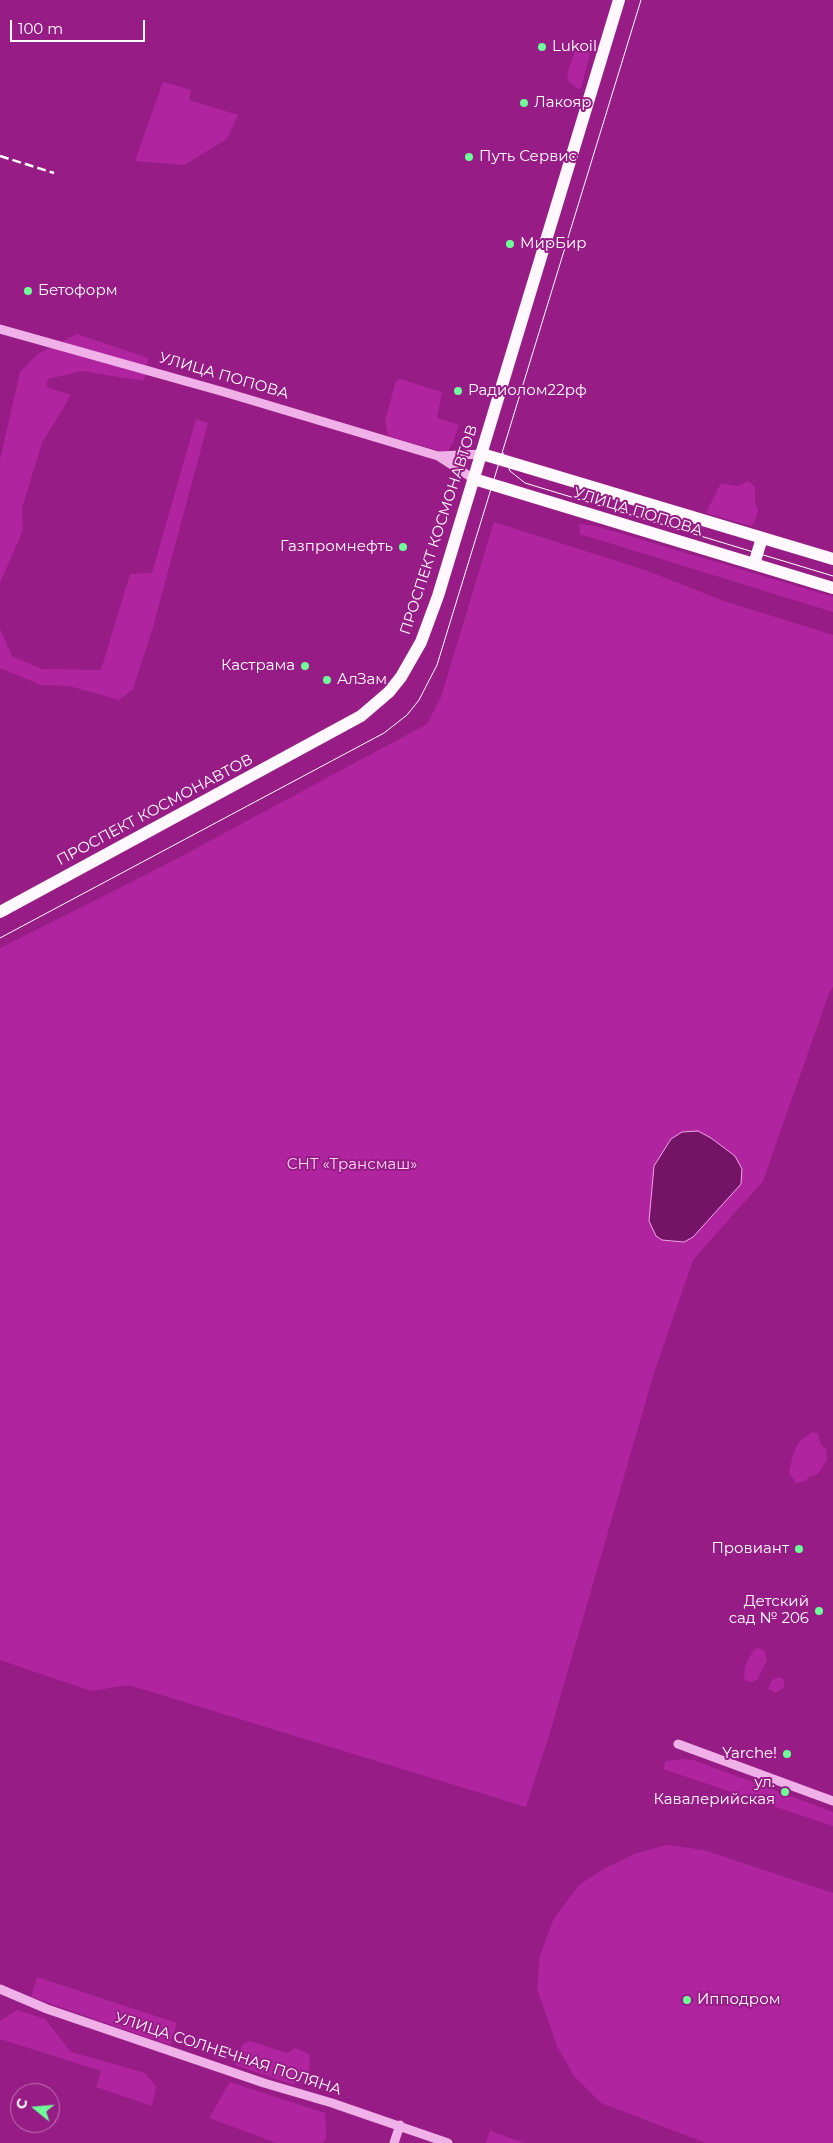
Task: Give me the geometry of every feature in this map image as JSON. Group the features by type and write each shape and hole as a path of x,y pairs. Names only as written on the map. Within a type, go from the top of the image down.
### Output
{"main road":[{"name":"ПРОСПЕКТ КОСМОНАВТОВ","path":"0,912 361,716 389,692 400,677 421,642 438,596 620,0"},
{"name":"УЛИЦА ПОПОВА","path":"482,454 833,559"},
{"name":"УЛИЦА ПОПОВА","path":"474,479 833,588"},
{"path":"754,564 762,538"}],"street":[{"name":"УЛИЦА ПОПОВА","path":"0,329 224,392 438,456 474,479"},
{"name":"УЛИЦА ПОПОВА","path":"438,456 482,454"},
{"path":"678,1744 833,1801"},
{"name":"УЛИЦА СОЛНЕЧНАЯ ПОЛЯНА","path":"0,1989 47,2009 400,2125 448,2143"},
{"path":"394,2143 400,2125"}],"green space":[{"path":"585,41 592,46 581,88 578,89 569,82 567,75 575,50 579,44"},
{"path":"163,82 191,90 189,100 238,115 227,139 184,165 135,161"},
{"path":"77,334 148,358 144,381 82,371 48,379 46,387 71,395 42,443 22,508 23,530 0,583 0,460 20,372 38,354"},
{"path":"400,379 442,392 437,418 459,425 447,453 388,436 385,421 396,381"},
{"path":"196,419 208,423 153,627 133,689 119,700 69,686 41,685 0,668 0,629 12,656 42,669 101,670 130,574 152,573"},
{"path":"748,481 755,487 755,501 758,511 751,526 706,513 721,483 738,486"},
{"name":"СНТ «Трансмаш»","path":"494,522 645,570 724,601 833,635 833,987 830,990 763,1181 693,1260 653,1376 551,1729 526,1807 129,1685 91,1691 0,1660 0,948 165,865 427,724 441,697"},
{"path":"579,524 596,526 833,597 833,612 580,534"},
{"path":"812,1432 818,1434 821,1445 826,1448 827,1460 818,1474 810,1476 804,1482 796,1483 789,1473 793,1454 799,1442"},
{"path":"759,1648 765,1651 767,1660 757,1680 750,1682 744,1679 745,1666 754,1649"},
{"path":"779,1677 784,1680 784,1688 775,1693 768,1688 772,1680"},
{"path":"693,1760 833,1812 833,1826 663,1769 666,1761"},
{"name":"Ипподром","path":"667,1845 704,1850 833,1893 833,2143 706,2143 601,2103 574,2076 557,2046 537,1989 540,1955 554,1918 579,1885 605,1868 637,1853"},
{"path":"37,1977 177,2023 170,2045 31,1997"},
{"path":"17,2010 45,2019 71,2052 145,2073 156,2087 152,2106 96,2087 101,2071 0,2039 0,2021"},
{"path":"249,2041 288,2053 295,2048 309,2054 310,2069 294,2085 235,2065 242,2045"},
{"path":"230,2082 325,2113 326,2139 322,2143 277,2143 209,2118"},
{"path":"490,2131 525,2143 486,2143"}],"shaded area":[{"path":"698,1131 735,1156 742,1169 741,1184 693,1237 684,1242 662,1240 656,1236 649,1221 654,1166 671,1139 682,1132"}],"tram line":[{"path":"0,938 384,733 407,715 419,700 437,665 641,0"},
{"path":"503,453 510,471 525,483 833,576"}],"railway":[{"path":"0,156 54,173"}],"place":[{"name":"Lukoil","path":"542,47"},
{"name":"Лакояр","path":"524,103"},
{"name":"Путь Сервис","path":"469,157"},
{"name":"МирБир","path":"510,244"},
{"name":"Бетоформ","path":"28,291"},
{"name":"Радиолом22рф","path":"458,391"},
{"name":"Газпромнефть","path":"403,547"},
{"name":"Кастрама","path":"305,666"},
{"name":"АлЗам","path":"327,680"},
{"name":"Провиант","path":"799,1549"},
{"name":"Детский сад № 206","path":"819,1611"},
{"name":"Yarche!","path":"787,1754"},
{"name":"ул. Кавалерийская","path":"785,1792"},
{"name":"Ипподром","path":"687,2000"}]}
